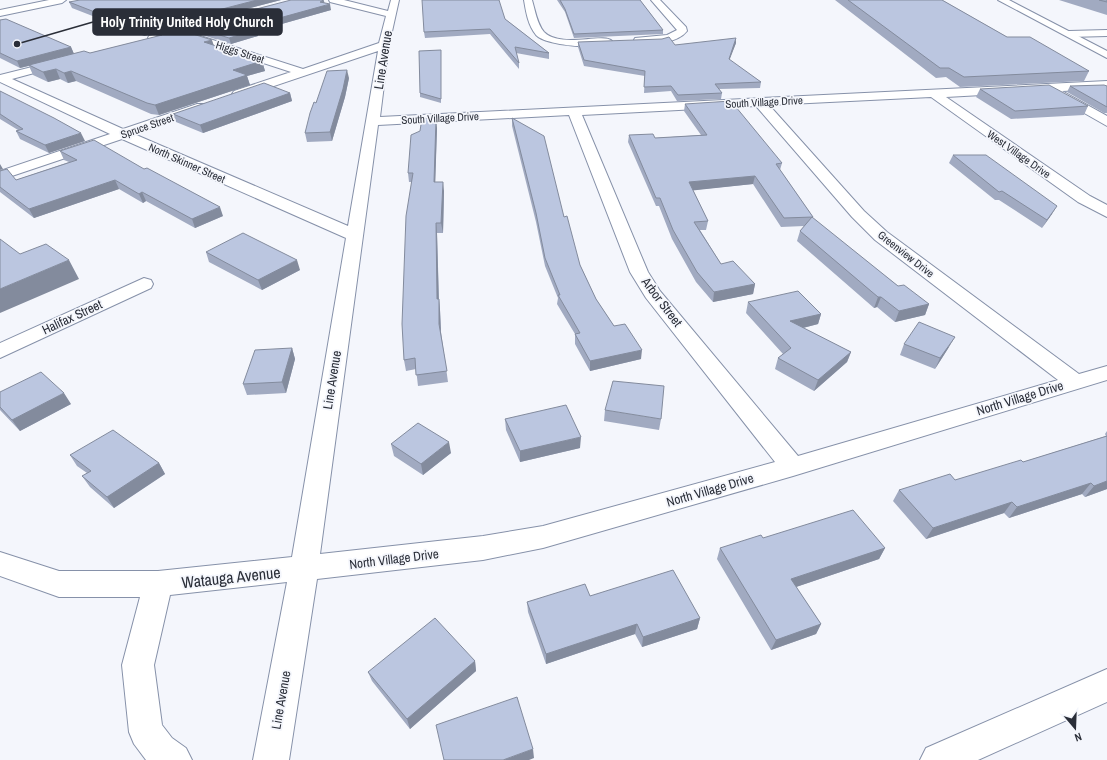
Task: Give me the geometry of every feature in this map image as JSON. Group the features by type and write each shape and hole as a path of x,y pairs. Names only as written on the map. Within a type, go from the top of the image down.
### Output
{"street":[{"path":"0,13 62,0"},
{"path":"333,0 393,7"},
{"path":"528,0 540,32 550,40 568,43 614,41"},
{"path":"630,40 672,37 680,34 682,31 682,29 655,0"},
{"path":"1002,0 1107,55"},
{"name":"Line Avenue","path":"271,760 304,570 384,45 393,7"},
{"path":"140,42 230,18"},
{"name":"Higgs Street","path":"178,32 302,72"},
{"path":"1069,34 1107,33"},
{"path":"227,98 384,45"},
{"path":"1,79 71,60"},
{"name":"North Skinner Street","path":"1,79 354,236"},
{"name":"South Village Drive","path":"373,121 1107,85"},
{"path":"1049,88 1107,122"},
{"name":"West Village Drive","path":"933,93 1084,199 1107,212"},
{"path":"1068,99 1104,102"},
{"name":"Greenview Drive","path":"759,102 858,214 881,236 1075,382"},
{"path":"1082,107 1104,102"},
{"name":"Spruce Street","path":"0,176 212,103"},
{"name":"Arbor Street","path":"574,112 639,272 654,294 793,467"},
{"name":"Halifax Street","path":"0,351 144,284"},
{"name":"North Village Drive","path":"304,570 483,548 543,537 793,467 1107,373"},
{"name":"Watauga Avenue","path":"0,564 59,584 158,584 304,570"},
{"path":"158,584 138,665 146,732 161,757"},
{"path":"938,760 1107,685"}],"building":[{"path":"80,0 257,0 141,30 69,2"},
{"path":"291,0 321,0 324,1 320,2 330,4 247,27 256,30 229,38 191,26"},
{"path":"422,0 499,0 505,19 549,53 515,47 519,63 490,29 424,32"},
{"path":"560,0 640,0 663,30 574,34"},
{"path":"848,0 942,0 1007,37 1030,37 1089,71 964,77 949,68 940,68"},
{"path":"6,19 71,47 17,61 0,53 0,20"},
{"path":"174,28 212,40 204,42 262,61 233,70 247,75 155,105 71,71 64,73 56,69 43,72 29,65 84,51 90,53 162,35 155,33"},
{"path":"669,37 675,45 736,38 729,59 761,82 715,84 722,93 678,95 671,86 644,87 645,71 584,60 578,42 662,39"},
{"path":"441,50 441,99 420,93 419,51"},
{"path":"347,70 330,132 305,133 310,113 314,102 316,103 327,71"},
{"path":"264,83 290,93 200,125 173,114"},
{"path":"1049,85 1088,106 1015,111 980,89"},
{"path":"1070,86 1107,86 1107,107"},
{"path":"0,91 81,133 45,145 16,131 23,129 0,114"},
{"path":"731,101 782,163 776,164 813,217 784,218 755,176 689,182 708,221 694,222 721,264 733,261 755,284 714,292 697,272 673,230 660,198 656,198 629,135 653,134 655,138 707,135 685,104"},
{"path":"422,118 436,119 434,182 443,182 441,223 436,223 437,299 439,299 439,324 447,371 416,375 415,358 404,360 402,324 406,216 413,173 408,173 411,135 420,131"},
{"path":"512,118 544,136 564,217 567,216 580,265 596,299 614,326 625,324 642,350 590,361 575,334 580,333 558,295 560,295 545,258 536,213"},
{"path":"94,140 144,169 147,168 220,207 192,219 142,192 139,194 115,180 29,209 0,187 0,171 7,169 16,180 77,160 60,151"},
{"path":"953,155 986,155 1057,206 1047,220 1002,191 999,192"},
{"path":"812,217 898,286 904,285 929,304 899,311 881,297 878,297 800,231"},
{"path":"243,233 297,260 258,280 206,252"},
{"path":"0,239 20,254 46,244 69,260 0,289"},
{"path":"798,291 821,314 790,321 851,352 818,380 778,358 791,348 748,302"},
{"path":"919,322 955,337 940,358 904,344"},
{"path":"292,348 282,382 243,384 255,350"},
{"path":"41,372 64,393 12,420 0,407 0,392"},
{"path":"613,381 664,386 661,419 605,410"},
{"path":"566,405 581,437 520,451 505,419"},
{"path":"418,423 449,442 421,464 391,444"},
{"path":"113,430 159,463 107,497 82,476 91,471 70,455"},
{"path":"1107,436 1107,481 1094,486 1091,483 1017,507 1012,502 933,528 899,490 950,474 955,480 1021,460 1023,462"},
{"path":"853,510 885,548 791,579 821,624 776,640 720,548 761,535 763,538"},
{"path":"673,570 700,618 643,637 637,624 546,654 527,602 585,584 590,596"},
{"path":"435,618 475,661 407,719 368,672"},
{"path":"517,697 533,749 503,760 444,760 436,725"}],"place":[{"name":"Holy Trinity United Holy Church","path":"17,44"}]}
